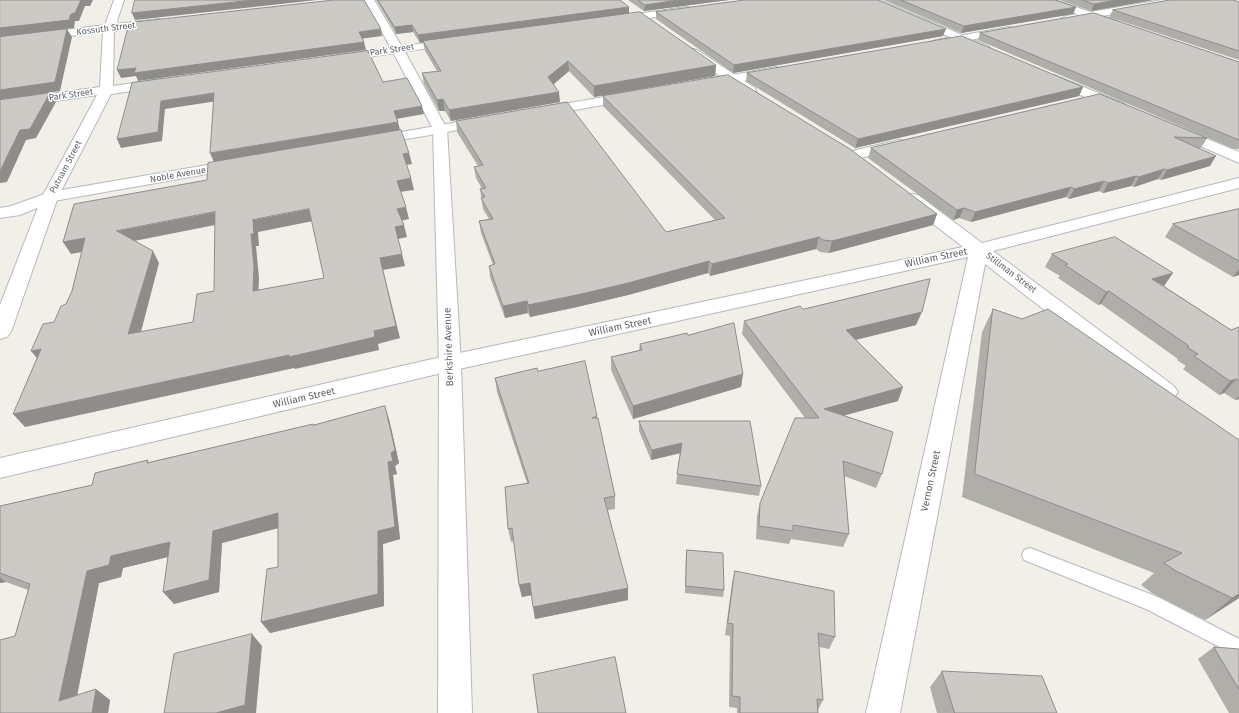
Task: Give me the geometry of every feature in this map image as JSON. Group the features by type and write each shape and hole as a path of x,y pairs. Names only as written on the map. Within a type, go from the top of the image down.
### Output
{"street":[{"name":"Putnam Street","path":"0,332 50,197 106,91 109,28 119,0"},
{"name":"Berkshire Avenue","path":"369,0 398,50 440,129 450,364 455,713"},
{"path":"872,0 997,54"},
{"path":"1046,0 1120,25"},
{"path":"1052,22 1179,0"},
{"path":"625,4 662,29"},
{"path":"604,21 698,8"},
{"name":"Kossuth Street","path":"0,41 173,21"},
{"path":"923,45 1022,28"},
{"name":"Park Street","path":"327,60 468,40"},
{"path":"680,43 731,79 765,100"},
{"path":"692,86 785,70"},
{"path":"1040,72 1132,112"},
{"name":"Park Street","path":"0,105 169,82"},
{"path":"526,114 644,94"},
{"path":"1074,102 1096,97"},
{"path":"362,143 503,119"},
{"path":"1168,127 1239,158"},
{"path":"872,169 846,150 914,140"},
{"name":"Noble Avenue","path":"0,214 14,211 50,197 245,163"},
{"name":"William Street","path":"0,468 450,364 979,248 1239,184"},
{"name":"Stillman Street","path":"897,188 979,248 1182,403"},
{"name":"Noble Avenue","path":"0,198 22,194 50,197"},
{"name":"Vernon Street","path":"883,713 979,248"}],"lane":[{"path":"1030,555 1152,604 1239,648"}],"building":[{"path":"0,0 81,0 75,13 71,14 69,20 0,28"},
{"path":"135,0 254,0 132,13"},
{"path":"334,0 364,0 381,29 359,32 364,42 134,73 136,68 117,70 129,23"},
{"path":"378,0 620,0 629,7 418,35 412,25 395,27"},
{"path":"638,0 679,0 645,5"},
{"path":"745,0 878,0 946,29 734,65 656,12"},
{"path":"901,0 1055,0 1076,7 964,26"},
{"path":"1083,0 1117,0 1094,4"},
{"path":"1170,0 1233,0 1239,2 1239,51 1113,10"},
{"path":"640,12 716,65 594,86 568,61 548,77 559,92 449,110 443,99 437,100 422,73 441,71 423,41"},
{"path":"1094,13 1239,62 1239,140 980,33"},
{"path":"67,29 55,82 0,90 0,37"},
{"path":"962,36 1083,87 858,139 747,73"},
{"path":"368,51 383,82 407,78 422,106 394,111 398,122 210,153 214,93 161,101 158,132 117,139 132,83"},
{"path":"728,75 850,149 937,214 832,241 823,240 819,237 712,264 709,261 577,295 528,305 527,301 503,306 489,266 495,264 479,221 493,219 481,198 485,197 480,189 486,188 474,167 483,165 456,121 567,102 666,232 725,218 603,96"},
{"path":"50,93 30,129 20,130 0,171 0,100"},
{"path":"1100,94 1207,138 1174,137 1216,156 1139,177 1136,176 1108,183 1104,181 1074,189 1071,187 975,212 964,208 957,210 871,148"},
{"path":"401,130 409,153 403,154 411,178 397,181 406,207 397,209 404,225 395,227 402,254 380,258 396,326 374,331 375,337 289,357 289,355 13,414 41,349 31,351 43,324 54,322 61,306 66,304 72,291 85,238 63,242 74,204 207,180 208,163","holes":["309,209 324,278 253,291 254,266 251,234 254,234 253,220","215,212 214,291 197,294 193,322 128,334 153,251 117,231"]},
{"path":"1239,209 1239,261 1173,224"},
{"path":"1115,237 1173,273 1152,279 1231,330 1239,327 1239,381 1236,379 1230,381 1194,356 1198,354 1187,347 1189,346 1109,291 1106,292 1065,265 1068,264 1052,254"},
{"path":"930,279 922,312 846,330 903,387 824,409 893,432 882,474 843,461 849,534 793,525 793,531 759,526 760,503 795,418 819,418 744,321 800,306 803,309"},
{"path":"993,309 1022,319 1048,309 1239,440 1239,594 1232,598 1176,571 1164,563 1182,553 975,474"},
{"path":"734,323 743,374 633,406 611,357 642,350 640,344 687,333 688,335"},
{"path":"585,361 597,416 592,418 598,418 615,496 604,498 628,588 533,607 530,583 519,585 512,528 508,529 505,487 529,483 495,378 537,368 538,371"},
{"path":"385,406 395,450 391,453 393,461 388,462 395,527 378,531 378,594 261,622 267,569 278,567 278,513 213,531 209,580 163,592 170,542 111,556 109,565 87,571 59,701 96,689 92,713 0,713 0,640 15,636 30,584 0,573 0,506 92,485 95,473 148,460 147,463 313,425"},
{"path":"639,421 750,421 761,486 677,474 682,443 652,450"},
{"path":"687,550 723,553 724,590 686,586"},
{"path":"735,571 834,591 835,637 818,633 823,700 817,699 818,713 740,713 740,697 732,696 733,624 728,623"},
{"path":"252,634 245,705 216,713 164,713 174,654"},
{"path":"1214,647 1239,649 1239,689"},
{"path":"615,657 626,713 538,713 533,675"},
{"path":"942,671 1042,676 1057,713 955,713"}]}
